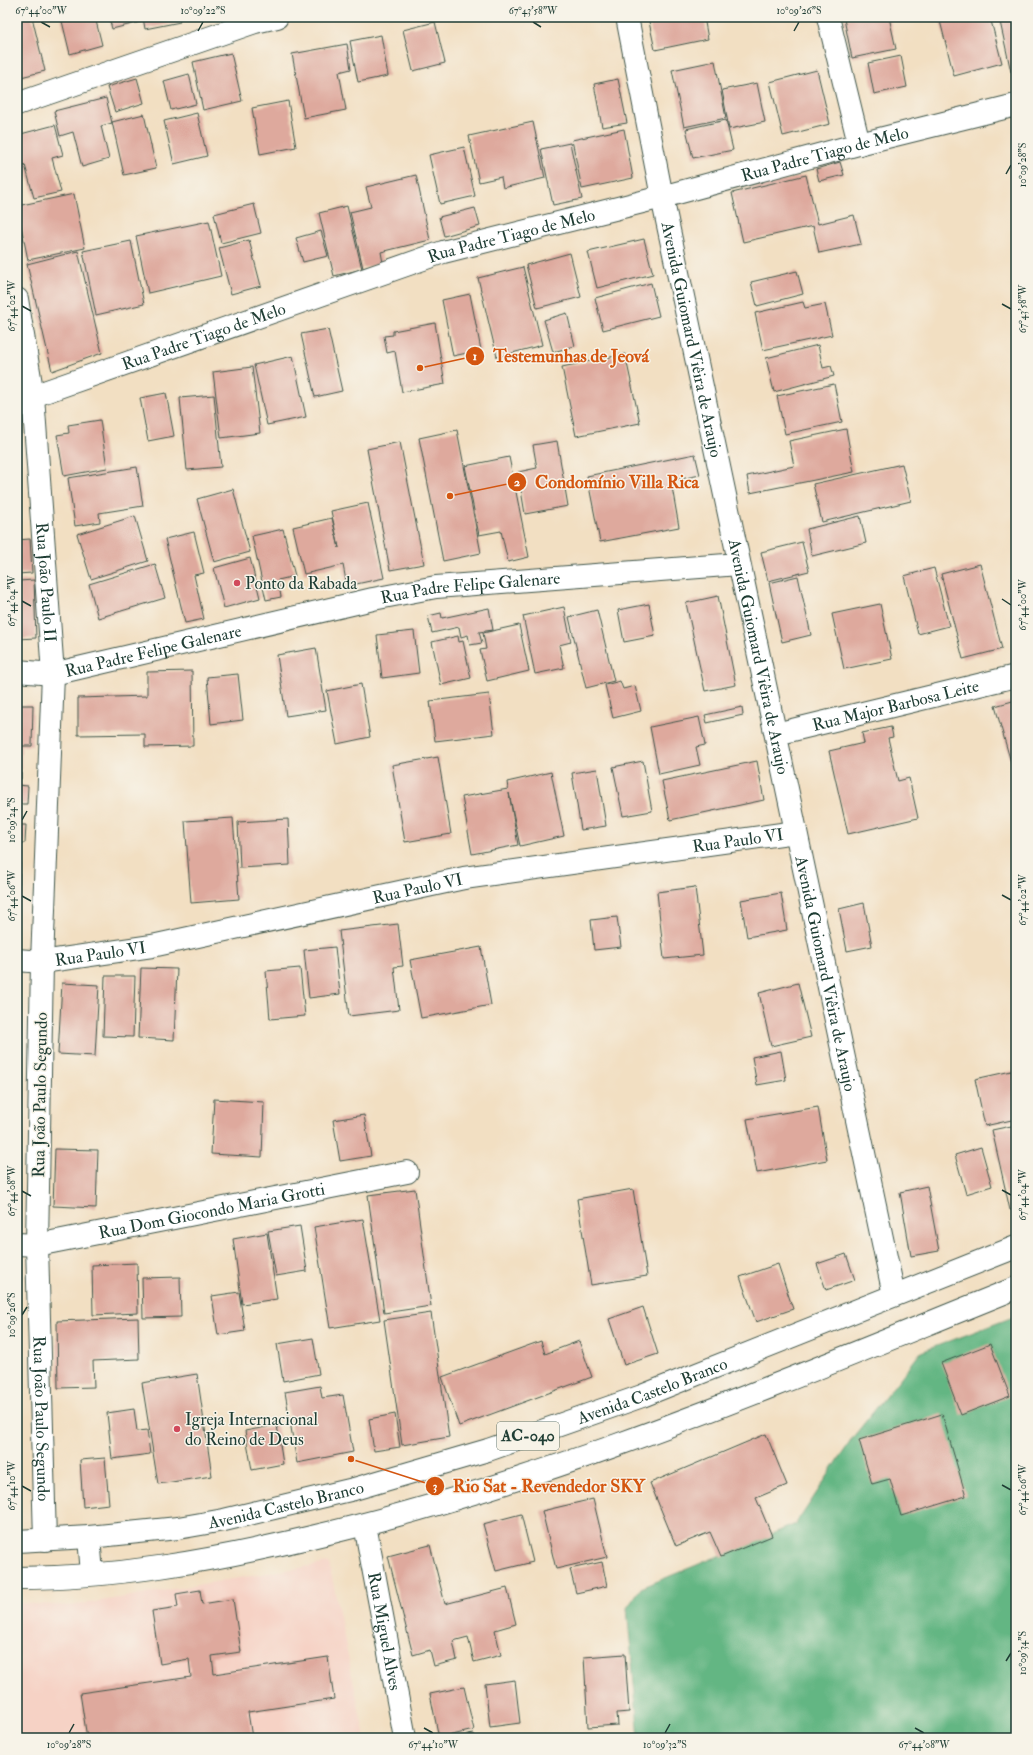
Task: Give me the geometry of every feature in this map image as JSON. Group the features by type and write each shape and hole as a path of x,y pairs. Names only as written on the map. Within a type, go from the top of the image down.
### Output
{"main road":[{"path":"17,104 240,27 277,17"},
{"name":"Avenida Guiomard Viêira de Araujo","path":"627,17 662,196 894,1295"},
{"path":"828,17 858,144"},
{"name":"Rua Padre Tiago de Melo","path":"25,395 443,252 858,144 1016,105"},
{"name":"Rua João Paulo II","path":"17,299 25,395 53,674 42,962"},
{"name":"Rua Padre Felipe Galenare","path":"17,671 53,674 373,599 436,587 739,564"},
{"name":"Rua Major Barbosa Leite","path":"776,734 1016,676"},
{"name":"Rua Paulo VI","path":"17,960 42,962 152,946 464,878 796,832"},
{"name":"Rua João Paulo Segundo","path":"42,962 27,1245 45,1540"},
{"name":"Rua Dom Giocondo Maria Grotti","path":"27,1245 406,1172"},
{"name":"Avenida Castelo Branco","path":"17,1541 89,1537 178,1528 224,1520 354,1489 488,1450 642,1396 1016,1247"},
{"name":"AC-040","path":"17,1578 145,1570 221,1557 365,1525 498,1486 650,1434 1016,1288"},
{"name":"Rua Miguel Alves","path":"365,1525 405,1738"},
{"path":"89,1537 92,1574"}],"shaded area":[{"path":"329,1563 365,1738 17,1738 17,1603 71,1606"}],"green space":[{"path":"1016,1316 1016,1738 639,1738 627,1608 641,1588 796,1524 854,1436 921,1352"}],"building":[{"path":"17,17 32,17 45,71 17,78"},
{"path":"61,17 95,17 102,45 70,54"},
{"path":"109,17 138,17 140,22 112,29"},
{"path":"143,17 179,17 180,22 145,29"},
{"path":"648,17 704,17 708,39 655,50"},
{"path":"853,17 889,17 896,49 852,58 844,19"},
{"path":"939,17 990,17 1002,63 954,76"},
{"path":"999,17 1016,17 1016,71 1011,72"},
{"path":"435,22 445,63 413,71 403,30"},
{"path":"381,35 388,76 358,82 350,41"},
{"path":"347,44 351,69 339,72 346,110 304,118 292,54"},
{"path":"231,53 242,101 203,110 193,62"},
{"path":"901,56 907,87 874,94 868,63"},
{"path":"715,61 726,118 684,127 672,70"},
{"path":"817,70 830,124 783,136 770,82"},
{"path":"189,74 196,104 171,110 164,81"},
{"path":"137,78 144,103 115,112 107,87"},
{"path":"618,79 627,123 602,127 594,84"},
{"path":"757,83 765,122 729,129 722,90"},
{"path":"106,98 112,123 101,126 109,159 82,167 73,132 60,136 54,111"},
{"path":"288,101 296,147 260,154 252,108"},
{"path":"197,113 207,156 174,164 164,121"},
{"path":"144,114 156,168 124,175 112,122"},
{"path":"726,120 733,150 693,158 686,129"},
{"path":"533,122 545,178 503,188 501,177 479,182 469,136"},
{"path":"55,125 63,155 52,158 61,192 34,198 25,165 17,168 17,135"},
{"path":"624,129 633,178 582,189 572,140"},
{"path":"570,143 582,199 553,205 541,149"},
{"path":"464,147 475,196 440,204 429,155"},
{"path":"840,162 844,175 819,181 816,169"},
{"path":"416,175 430,240 381,252 383,263 363,268 350,212 371,207 366,187"},
{"path":"806,175 818,224 854,215 861,244 819,253 813,226 743,242 732,193"},
{"path":"74,194 85,248 28,260 17,206"},
{"path":"254,204 261,233 221,243 214,214"},
{"path":"347,206 362,269 334,276 319,213"},
{"path":"475,208 480,226 444,236 439,217"},
{"path":"209,221 221,276 148,293 136,236"},
{"path":"321,231 328,256 303,262 296,238"},
{"path":"644,239 653,274 597,288 588,252"},
{"path":"249,240 261,286 231,294 219,248"},
{"path":"131,241 144,304 96,315 83,251"},
{"path":"78,251 102,353 52,371 27,264"},
{"path":"570,253 581,297 537,308 526,265"},
{"path":"523,267 542,345 497,357 478,278"},
{"path":"797,271 803,294 757,306 751,282"},
{"path":"651,283 659,316 603,330 595,298"},
{"path":"470,294 481,350 453,356 442,300"},
{"path":"803,302 805,308 825,304 832,335 763,350 755,313"},
{"path":"567,313 575,346 553,352 544,320"},
{"path":"435,323 445,384 402,392 395,351 387,353 384,336 393,335 393,331"},
{"path":"328,329 342,391 315,397 301,334"},
{"path":"818,345 823,368 831,366 834,376 774,392 766,358"},
{"path":"625,354 640,423 576,436 562,367"},
{"path":"293,356 306,417 267,425 254,365"},
{"path":"252,367 260,433 221,438 213,372"},
{"path":"834,384 842,422 785,434 777,396"},
{"path":"166,393 174,436 148,441 140,398"},
{"path":"214,395 221,467 187,470 180,398"},
{"path":"100,420 107,468 64,476 57,435 69,433 68,425"},
{"path":"846,429 854,472 750,493 747,476 794,466 789,441"},
{"path":"457,430 481,553 443,561 419,438"},
{"path":"557,441 568,506 525,514 518,472 537,468 533,445"},
{"path":"400,442 424,564 390,570 367,449"},
{"path":"695,454 700,475 671,481 679,527 600,542 587,476"},
{"path":"509,457 529,557 508,562 501,531 479,535 465,466"},
{"path":"902,464 911,501 822,522 813,484"},
{"path":"137,467 143,506 99,513 100,522 75,526 68,478"},
{"path":"17,488 19,488 20,527 17,527"},
{"path":"233,489 250,552 214,562 197,499"},
{"path":"368,503 384,578 347,586 343,565 304,574 293,527 332,518 339,548 331,511"},
{"path":"135,516 148,561 91,579 77,534"},
{"path":"860,516 866,543 812,556 807,529"},
{"path":"283,529 295,576 278,580 281,597 266,600 252,536"},
{"path":"194,532 204,573 194,575 204,619 185,623 165,539"},
{"path":"30,539 32,573 17,574 17,540"},
{"path":"802,542 809,571 768,581 761,552"},
{"name":"Ponto da Rabada","path":"250,558 260,598 224,608 214,568"},
{"path":"155,564 165,598 98,618 89,584"},
{"path":"980,564 1002,649 963,659 941,574"},
{"path":"934,568 949,626 918,634 904,576"},
{"path":"798,576 811,635 782,642 769,583"},
{"path":"34,580 36,638 17,639 17,601 20,601 19,581"},
{"path":"718,596 736,685 705,691 686,603"},
{"path":"649,604 655,636 624,642 618,610"},
{"path":"880,604 892,659 844,669 832,614"},
{"path":"564,607 571,642 559,645 564,668 535,674 523,616"},
{"path":"489,608 493,630 479,632 482,643 470,645 468,635 461,637 459,627 432,633 428,616 441,613 442,618"},
{"path":"597,610 614,681 586,688 569,617"},
{"path":"519,625 529,671 487,681 480,650 486,649 483,633"},
{"path":"414,631 419,673 382,678 377,635"},
{"path":"458,636 459,642 463,641 471,678 441,685 432,642"},
{"path":"316,648 326,710 286,716 277,655"},
{"path":"192,671 193,746 145,747 145,734 78,735 78,698 147,696 147,672"},
{"path":"238,674 243,720 211,724 207,677"},
{"path":"620,681 623,689 635,686 641,711 613,718 605,685"},
{"path":"361,684 370,737 337,744 327,691"},
{"path":"489,694 494,734 435,741 430,701"},
{"path":"1016,700 1016,780 995,706"},
{"path":"17,705 33,705 32,746 21,746 21,779 17,779"},
{"path":"742,707 743,715 707,723 705,715"},
{"path":"699,717 705,745 696,747 700,765 659,774 650,727"},
{"path":"891,727 893,737 888,738 898,781 909,778 918,818 848,834 829,751 864,743 862,733"},
{"path":"438,757 451,834 405,842 392,765"},
{"path":"643,761 652,811 623,816 613,767"},
{"path":"757,761 764,800 670,820 662,781"},
{"path":"597,769 606,826 581,830 572,773"},
{"path":"551,772 564,836 520,846 509,793 518,845 472,854 462,797 508,789 507,782"},
{"path":"17,785 28,786 27,804 17,804"},
{"path":"233,818 239,899 191,903 185,821"},
{"path":"288,819 290,865 240,868 238,822"},
{"path":"17,825 26,825 25,843 17,843"},
{"path":"17,863 20,863 19,884 17,884"},
{"path":"695,887 703,955 664,959 657,892"},
{"path":"781,893 787,930 747,937 741,900"},
{"path":"864,903 872,946 847,951 839,909"},
{"path":"617,917 621,947 594,950 591,920"},
{"path":"398,924 403,966 394,967 399,1010 349,1016 339,931"},
{"path":"335,947 340,994 309,998 304,950"},
{"path":"481,947 491,1005 421,1018 410,960"},
{"path":"141,968 177,969 174,1040 138,1038"},
{"path":"300,968 305,1016 270,1019 266,971"},
{"path":"105,976 135,976 133,1037 103,1036"},
{"path":"62,983 99,985 95,1056 58,1054"},
{"path":"798,983 811,1037 771,1046 759,993"},
{"path":"781,1051 786,1080 757,1085 752,1057"},
{"path":"1016,1070 1016,1119 985,1126 975,1079"},
{"path":"214,1099 264,1102 262,1157 211,1154"},
{"path":"818,1107 827,1160 757,1173 747,1119"},
{"path":"364,1115 371,1156 340,1161 333,1120"},
{"path":"1016,1125 1016,1209 1010,1210 992,1130"},
{"path":"981,1147 992,1186 966,1194 955,1155"},
{"path":"55,1149 98,1150 96,1208 53,1206"},
{"path":"927,1186 939,1251 911,1256 900,1192"},
{"path":"415,1189 431,1306 384,1313 368,1195"},
{"path":"633,1189 647,1276 591,1285 577,1199"},
{"path":"363,1219 380,1320 330,1328 314,1227"},
{"path":"300,1226 307,1271 276,1276 268,1231"},
{"path":"267,1233 277,1299 242,1304 233,1239"},
{"path":"846,1254 855,1280 826,1290 817,1264"},
{"path":"137,1263 138,1313 93,1315 92,1265"},
{"path":"778,1264 793,1309 756,1322 740,1277"},
{"path":"180,1277 181,1317 143,1318 142,1278"},
{"path":"239,1292 245,1331 218,1335 212,1296"},
{"path":"643,1307 658,1354 624,1365 609,1319"},
{"path":"431,1313 449,1437 402,1445 384,1320"},
{"path":"138,1318 139,1359 93,1361 94,1387 58,1388 57,1321"},
{"path":"313,1338 319,1374 283,1381 277,1344"},
{"path":"541,1341 545,1354 579,1341 592,1377 459,1426 442,1377"},
{"path":"990,1344 1010,1396 961,1415 941,1363"},
{"name":"Igreja Internacional do Reino de Deus","path":"197,1374 212,1476 158,1484 142,1383"},
{"path":"320,1386 322,1398 343,1395 353,1452 297,1463 285,1392"},
{"path":"134,1409 137,1431 147,1430 150,1454 112,1459 107,1413"},
{"path":"395,1414 400,1447 374,1451 369,1419"},
{"path":"942,1414 966,1496 901,1516 890,1479 872,1484 859,1440"},
{"path":"277,1425 283,1464 252,1470 245,1431"},
{"path":"766,1434 787,1485 756,1498 772,1536 721,1557 710,1532 676,1546 650,1483"},
{"path":"105,1458 109,1504 83,1507 80,1460"},
{"path":"593,1499 607,1557 556,1569 542,1511"},
{"path":"521,1514 533,1562 496,1571 483,1524"},
{"path":"430,1545 445,1604 507,1588 516,1624 495,1630 501,1655 474,1662 468,1637 453,1641 457,1660 434,1666 430,1650 413,1655 388,1556"},
{"path":"602,1562 607,1586 576,1593 570,1569"},
{"path":"200,1590 202,1604 233,1599 241,1652 212,1656 214,1674 328,1657 334,1699 248,1712 252,1738 109,1738 108,1734 87,1738 80,1693 191,1677 189,1659 160,1664 152,1611 178,1607 176,1594"},
{"path":"625,1654 629,1712 617,1713 618,1725 588,1727 584,1657"},
{"path":"515,1680 520,1723 490,1727 485,1684"},
{"path":"464,1687 474,1730 439,1738 430,1694"},
{"path":"474,1734 475,1738 455,1737"}],"place":[{"name":"Testemunhas de Jeová","path":"420,368"},
{"name":"Condomínio Villa Rica","path":"450,496"},
{"name":"Ponto da Rabada","path":"237,583"},
{"name":"Igreja Internacional do Reino de Deus","path":"177,1429"},
{"name":"Rio Sat - Revendedor SKY","path":"351,1459"}]}
